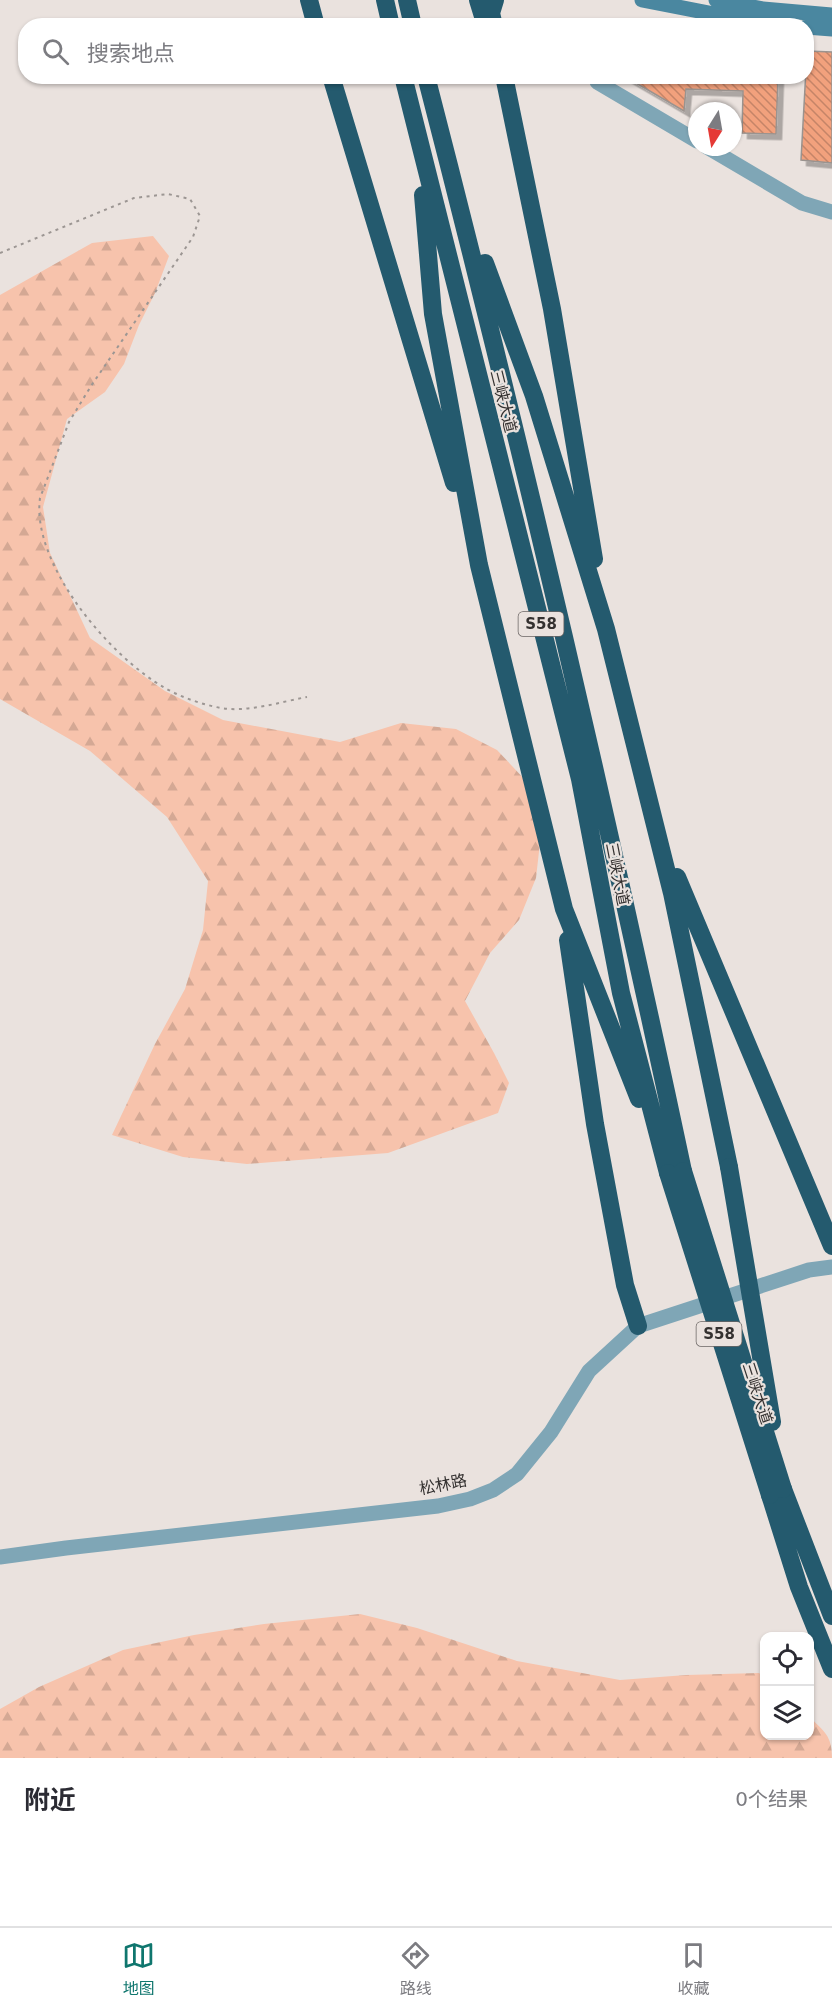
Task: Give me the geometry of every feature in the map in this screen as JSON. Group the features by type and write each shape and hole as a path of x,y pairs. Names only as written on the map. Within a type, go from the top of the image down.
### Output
{"highway":[{"path":"385,0 389,18"},
{"path":"407,0 411,18"},
{"path":"334,84 479,565 564,909 595,1124 625,1285 638,1326"},
{"name":"三峡大道","path":"405,84 580,779 621,993 776,1492 799,1587 832,1669"},
{"name":"三峡大道","path":"428,84 551,576 627,906 675,1172"},
{"path":"504,84 552,309 606,629"},
{"path":"418,142 433,314 479,565"},
{"path":"447,154 534,396 606,629 672,893 729,1167 776,1492"},
{"path":"652,812 689,906 832,1246"},
{"path":"564,909 675,1172"},
{"name":"三峡大道","path":"776,1492 832,1616"}],"main road":[{"path":"642,0 734,18"},
{"path":"716,0 764,9 832,15"},
{"path":"814,28 832,29"}],"street":[{"path":"600,84 688,136"},
{"path":"722,156 802,203 832,212"},
{"name":"松林路","path":"0,1557 438,1506 470,1499 494,1490 517,1474 551,1432 589,1371 638,1326 809,1270 832,1267"}],"path":[{"path":"0,253 134,198 168,194 190,199 200,216 193,237 69,422 40,498 40,528 53,565 87,618 110,645 164,688 192,701 220,708 247,708 307,697"}],"green space":[{"path":"153,236 169,256 155,293 139,325 124,364 105,392 67,419 43,507 50,553 90,638 165,691 223,720 340,742 401,723 456,729 497,750 527,782 542,825 536,878 519,920 490,953 465,1001 509,1083 498,1113 388,1153 247,1164 183,1157 112,1135 155,1044 185,989 203,930 208,881 167,817 90,751 0,699 0,295 92,243"},
{"path":"360,1614 417,1628 517,1661 620,1680 759,1673 760,1740 814,1740 814,1721 829,1739 832,1758 0,1758 0,1709 39,1687 123,1650 194,1635 264,1624"}],"building":[{"path":"814,51 832,52 832,163 801,160 805,84 814,84"},
{"path":"638,84 778,84 776,134 742,133 743,91 686,89 684,111"}]}
